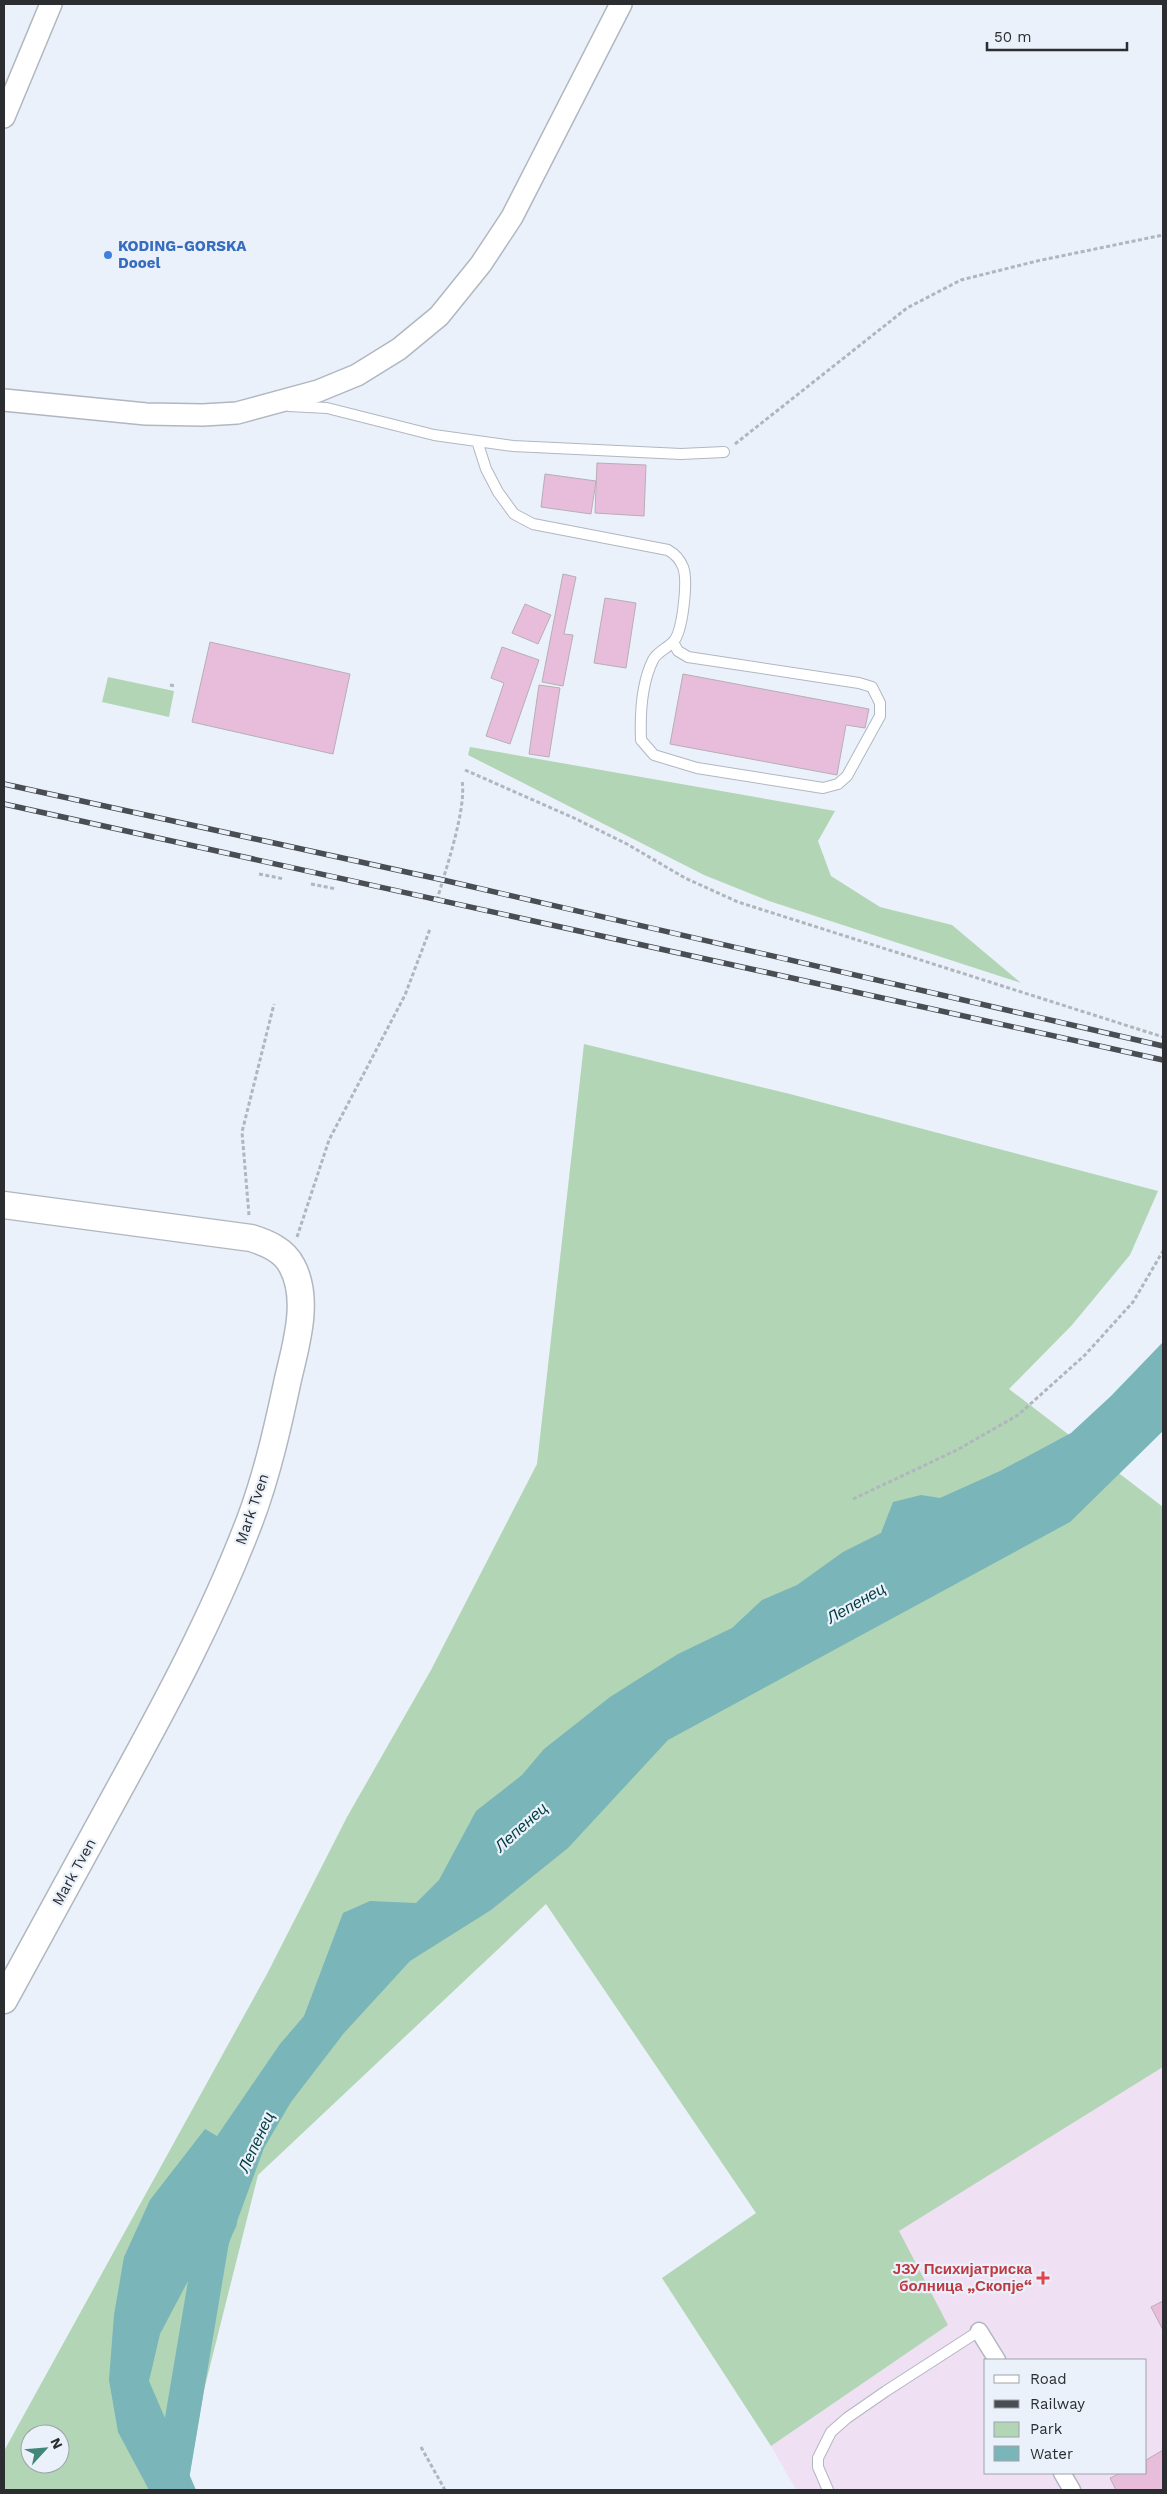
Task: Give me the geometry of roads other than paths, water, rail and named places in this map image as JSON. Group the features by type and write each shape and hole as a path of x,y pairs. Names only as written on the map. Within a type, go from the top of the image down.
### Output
{"street":[{"path":"6,103 51,4"},
{"path":"4,400 146,414 193,415 237,413 273,405 318,391 357,375 399,349 439,316 481,264 512,217 621,4"},
{"name":"Mark Tven","path":"4,1205 251,1238 272,1245 292,1264 299,1285 299,1316 296,1344 277,1428 251,1517 221,1593 164,1708 4,2000"},
{"path":"979,2331 996,2359"},
{"path":"1063,2474 1072,2490"}],"lane":[{"path":"273,405 328,408 434,435 513,446 681,454 724,452"},
{"path":"477,441 486,469 514,514 533,524 668,550 676,555 683,567 685,579 680,630 673,642 653,660 646,682 640,717 641,740 654,754 697,768 823,788 838,784 847,776 880,716 880,703 872,687 859,683 688,657 678,651 673,642"},
{"path":"828,2490 818,2468 818,2458 831,2432 847,2418 886,2391 979,2331"}],"water":[{"path":"1163,1342 1163,1431 1070,1522 668,1740 568,1848 491,1910 410,1961 344,2033 291,2102 264,2148 225,2254 188,2281 160,2334 149,2381 196,2490 149,2490 118,2432 109,2380 114,2315 124,2257 150,2200 205,2129 217,2136 280,2044 304,2016 343,1913 370,1901 416,1903 439,1880 476,1811 522,1775 544,1749 610,1697 678,1654 732,1628 762,1600 797,1585 843,1552 881,1533 893,1502 921,1495 940,1498 1000,1471 1071,1433 1111,1396"}],"waterway":[{"name":"Лепенец","path":"170,2490 213,2235 220,2221"}],"railway":[{"path":"4,784 443,880 1163,1046"},
{"path":"4,804 1163,1060"}],"place":[{"name":"KODING-GORSKA Dooel","path":"108,255"},
{"name":"ЈЗУ Психијатриска болница „Скопје“","path":"1043,2278"}]}
